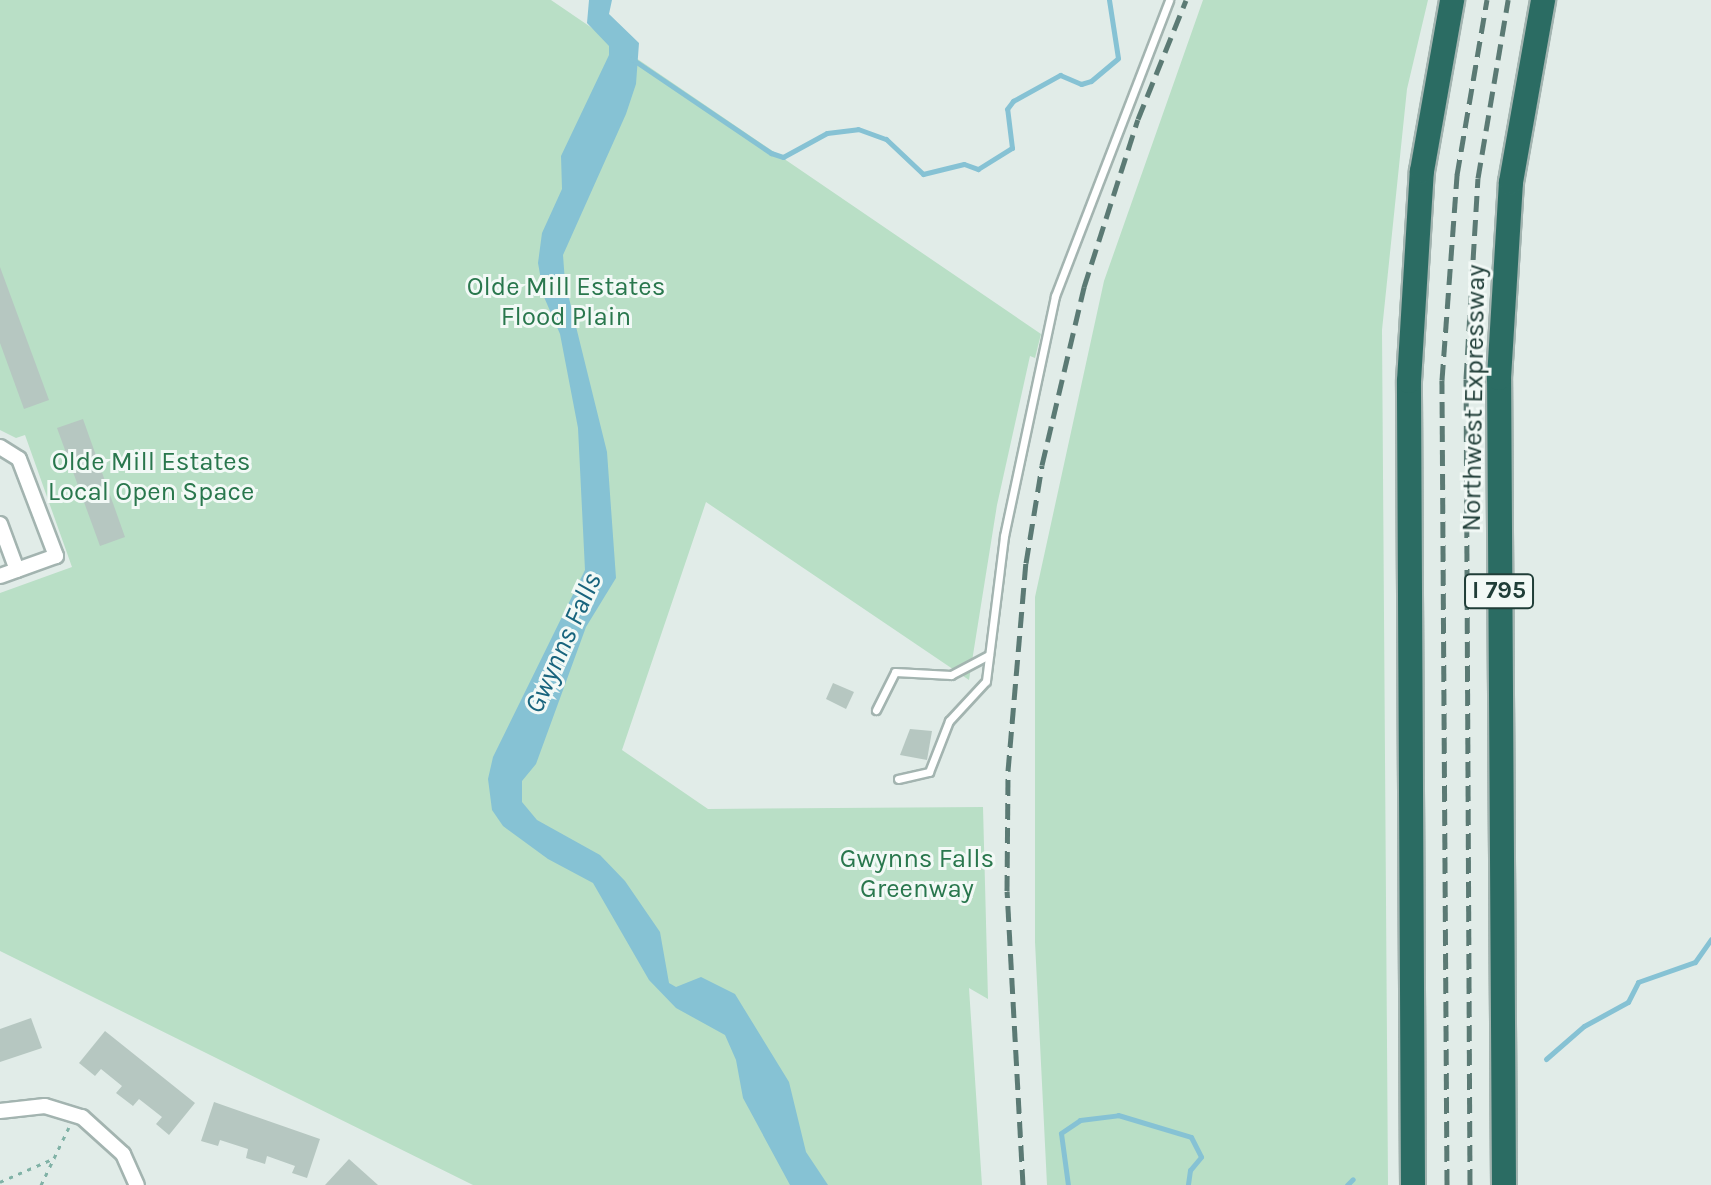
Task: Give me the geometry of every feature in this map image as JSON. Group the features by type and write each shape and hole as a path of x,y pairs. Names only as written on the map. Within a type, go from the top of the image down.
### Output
{"highway":[{"path":"1413,1185 1409,381 1422,171 1452,0"},
{"name":"Northwest Expressway","path":"1504,1185 1499,378 1511,182 1543,0"}],"street":[{"path":"0,447 19,459 56,556 0,576"},
{"path":"0,524 17,570"},
{"path":"0,1111 45,1106 75,1114 99,1128 118,1148 137,1185"}],"lane":[{"path":"898,779 929,772 949,721 986,681 1004,536 1055,296 1169,0"},
{"path":"876,710 895,672 951,675 989,655"}],"path":[{"path":"41,1185 75,1114"},
{"path":"0,1182 56,1157"}],"green space":[{"name":"Olde Mill Estates Flood Plain","path":"0,0 551,0 1041,334 1035,358 1030,356 997,505 969,680 706,502 622,750 708,809 983,807 988,999 969,988 982,1185 473,1185 0,951 0,593 72,567 25,435 16,438 0,430"},
{"path":"1203,0 1428,0 1407,89 1382,330 1388,1185 1047,1185 1035,942 1035,597 1104,281"}],"water":[{"name":"Gwynns Falls","path":"589,0 612,0 609,14 639,43 636,84 626,114 563,255 565,282 607,452 616,578 586,627 536,764 522,781 522,802 537,820 600,855 625,881 660,932 669,983 676,987 701,977 735,994 789,1082 806,1152 828,1185 790,1185 743,1098 736,1060 725,1035 676,1008 649,980 593,883 548,859 503,826 492,810 488,779 493,757 585,570 578,428 560,334 544,297 538,263 542,233 562,189 561,156 609,55 609,46 587,23"}],"building":[{"path":"0,267 49,400 24,409 0,343"},
{"path":"83,419 125,537 100,546 57,428"},
{"path":"833,683 854,692 846,709 826,699"},
{"path":"910,729 932,731 927,760 900,755"},
{"path":"31,1018 42,1048 0,1062 0,1029"},
{"path":"105,1031 195,1103 169,1135 156,1124 162,1117 139,1099 133,1106 116,1093 122,1086 101,1069 95,1076 79,1063"},
{"path":"214,1102 320,1139 307,1178 292,1173 295,1166 267,1156 265,1164 246,1158 248,1149 220,1140 218,1146 201,1141"},
{"path":"349,1159 378,1185 325,1185"}],"waterway":[{"path":"632,59 771,153 783,157 827,133 858,129 886,139 923,174 964,164 978,169 1012,148 1007,109 1013,101 1060,75 1081,84 1091,81 1118,58 1109,0"},
{"path":"1546,1059 1584,1026 1628,1002 1638,982 1695,962 1711,939"},
{"path":"1068,1185 1061,1133 1080,1120 1118,1115 1191,1137 1201,1157 1190,1170 1188,1185"},
{"path":"1347,1185 1353,1179"}],"railway":[{"path":"1023,1185 1007,891 1008,771 1026,563 1042,465 1084,287 1138,119 1186,0"},
{"path":"1447,1185 1442,380 1457,175 1487,0"},
{"path":"1470,1185 1466,379 1478,178 1508,0"}],"park label":[{"name":"Olde Mill Estates Local Open Space","path":"151,477"},
{"name":"Gwynns Falls Greenway","path":"917,874"}]}
